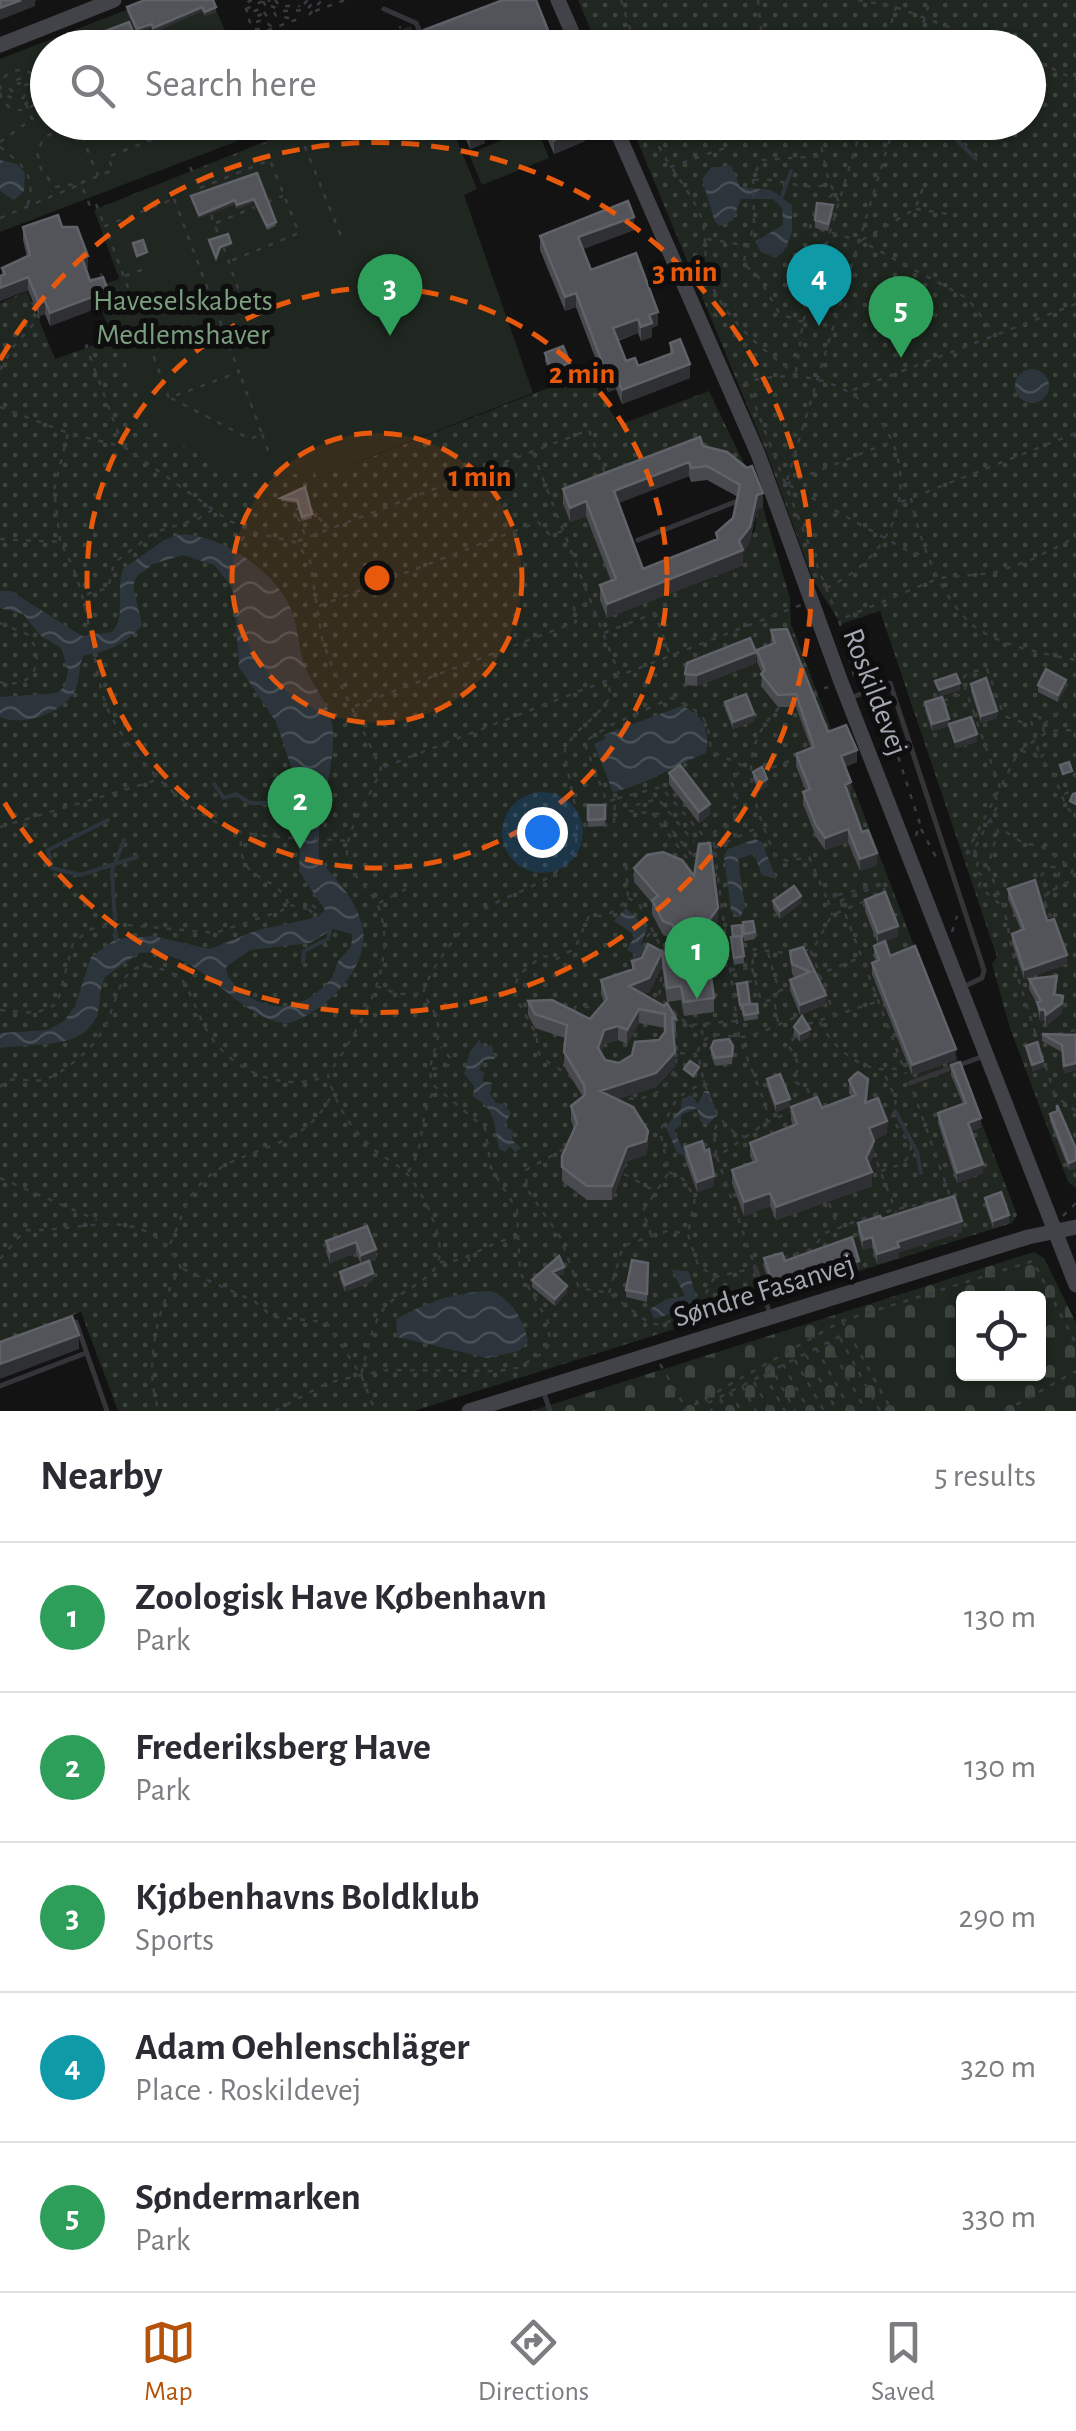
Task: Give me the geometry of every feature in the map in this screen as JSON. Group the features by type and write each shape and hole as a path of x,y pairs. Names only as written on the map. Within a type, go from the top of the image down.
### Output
{"street":[{"path":"38,30 114,0"},
{"path":"558,0 571,30"},
{"path":"0,45 30,33"},
{"name":"Roskildevej","path":"621,140 772,489 811,601 848,679 848,699 1076,1286"},
{"name":"Søndre Fasanvej","path":"469,1411 1076,1227"}],"lane":[{"path":"384,9 416,23 419,30"},
{"path":"638,540 735,502"},
{"path":"848,699 890,683 984,970 982,978 960,988"},
{"path":"910,1083 986,1054"},
{"path":"755,1267 771,1317"},
{"path":"61,1328 76,1322 107,1411"},
{"path":"0,1386 87,1353"},
{"path":"543,1389 550,1411"}],"path":[{"path":"326,8 328,0"},
{"path":"621,0 630,30"},
{"path":"758,0 761,30"},
{"path":"858,0 896,7 953,30"},
{"path":"889,30 898,0"},
{"path":"921,30 930,0"},
{"path":"284,24 270,9 259,1 246,9 248,14 260,8 270,9 297,12 305,5"},
{"path":"315,11 318,1"},
{"path":"264,30 254,29 249,20 280,6 318,1"},
{"path":"309,15 342,1"},
{"path":"270,9 276,16 297,19"},
{"path":"270,30 303,17"},
{"path":"256,22 263,20 274,28"},
{"path":"394,30 409,20"},
{"path":"1046,66 1076,80"},
{"path":"2,83 22,90 12,108 3,96 2,83"},
{"path":"3,96 30,87"},
{"path":"22,90 30,113"},
{"path":"26,208 32,193 28,172 0,144 30,121"},
{"path":"43,140 36,151 40,167 55,186 81,185"},
{"path":"83,140 98,176"},
{"path":"0,218 113,170 108,157 152,140"},
{"path":"302,140 342,240"},
{"path":"658,140 701,217 708,276 717,295 773,359 796,373 851,391 875,414 892,442 900,477 899,502 886,538 861,568 826,588"},
{"path":"819,140 833,194 840,203"},
{"path":"796,373 804,322 858,140"},
{"path":"772,489 819,379 890,140"},
{"path":"670,167 728,146"},
{"path":"804,322 780,314 758,275 745,268 745,245 755,206 754,181 768,157 821,156"},
{"path":"200,188 270,160 299,233 228,262"},
{"path":"28,172 40,167"},
{"path":"190,167 242,300 216,310"},
{"path":"754,181 830,184"},
{"path":"81,185 90,206"},
{"path":"861,241 915,209 923,188"},
{"path":"833,194 816,209 810,227 861,241 967,298 996,336"},
{"path":"215,224 284,196"},
{"path":"104,226 174,199 270,456"},
{"path":"96,204 170,398 250,439 262,434"},
{"path":"915,209 955,215"},
{"path":"705,238 745,245"},
{"path":"124,276 144,268"},
{"path":"102,274 88,280 108,338 86,346 124,447"},
{"path":"0,370 13,347 40,318 30,294"},
{"path":"851,391 1076,304"},
{"path":"170,398 239,372"},
{"path":"796,373 746,382 772,489 839,620 848,679"},
{"path":"0,406 68,433 124,447 248,530 295,542 589,430 606,478"},
{"path":"899,502 1076,432"},
{"path":"68,433 54,490 60,542 85,594 97,664 112,719 159,780 218,822 242,832 348,841"},
{"path":"772,489 892,442"},
{"path":"532,450 619,676"},
{"path":"772,489 927,556"},
{"path":"910,498 927,556 977,628 1029,649 1076,660"},
{"path":"306,538 295,510 308,505 329,529"},
{"path":"85,594 108,588 114,563 155,532 198,520 213,510"},
{"path":"318,606 538,522 550,535 563,531"},
{"path":"235,552 248,530"},
{"path":"839,620 939,578 993,573 1076,538"},
{"path":"0,540 60,542"},
{"path":"295,542 310,561 322,639 381,768"},
{"path":"0,1087 7,1080 44,1081 91,1046 102,1034 119,984 128,974 153,967 181,978 221,1052 242,1066 284,1083 312,1082 328,1074 356,1032 376,986 382,942 378,904 349,864 348,841 381,768 811,601"},
{"path":"354,706 576,622 574,607 590,602"},
{"path":"603,634 655,613 670,656"},
{"path":"0,623 29,635 38,660 36,671 28,680 17,684 0,682"},
{"path":"1000,788 962,679 968,672 986,669 1004,716 1030,725"},
{"path":"809,694 864,675 885,739 895,747 920,828 939,864"},
{"path":"423,994 433,969 482,910 555,874 570,860 577,838 565,748 571,737 605,706 611,694 607,680"},
{"path":"928,706 965,693"},
{"path":"714,848 660,787 607,802 584,742 611,724 672,698 693,706 705,719 711,751 747,768"},
{"path":"943,701 952,725 976,718"},
{"path":"1043,725 1067,706"},
{"path":"779,708 756,737 747,768 775,856 788,860 809,857 832,915"},
{"path":"877,713 901,716"},
{"path":"1046,735 1036,717 1030,725 1040,758 1064,794 1064,805 1076,815"},
{"path":"996,795 998,805 974,850 966,854 996,795 1019,751 1033,739 1076,730"},
{"path":"1019,751 1040,758"},
{"path":"1040,758 1044,754"},
{"path":"750,776 808,755"},
{"path":"747,768 730,781 739,804 734,808 735,824 714,832 714,848 740,1037 777,1146"},
{"path":"0,827 159,780"},
{"path":"1064,794 1076,790"},
{"path":"614,823 616,799"},
{"path":"694,842 658,800 632,806 630,811 659,814 692,855 762,825"},
{"path":"990,820 998,830 1022,843 1041,846 1073,869 1068,882 1044,895 1046,910 1053,918"},
{"path":"908,853 920,828"},
{"path":"998,830 988,867 1004,908 1006,928 1055,1096 1076,1111"},
{"path":"242,832 240,854 245,868 283,892 288,905"},
{"path":"974,850 979,859 975,870 983,876 979,886 1004,908"},
{"path":"626,860 628,898"},
{"path":"1043,919 1048,917 1043,898 1056,889 1060,870 1048,866 1040,878 1052,891"},
{"path":"828,899 884,883"},
{"path":"840,901 884,883"},
{"path":"810,950 832,915 884,892 884,883"},
{"path":"378,904 406,889"},
{"path":"564,1149 526,1170 527,1189 560,1236 580,1288 609,1293 648,1322 660,1325 697,1310 715,1277 812,1249 824,1232 875,1214 896,1213 943,1199 949,1192 838,895"},
{"path":"628,898 639,904 665,959 658,996 688,1025 702,1031 698,1055 719,1118 732,1132 747,1137"},
{"path":"578,1082 544,1060 535,1046 536,1032 516,1006 515,979 521,970 544,956 557,959 575,948 589,916 604,917 628,898"},
{"path":"0,1010 36,1013 56,1004 73,943 91,929 117,924 216,933 236,930 288,905 308,909"},
{"path":"945,949 957,916"},
{"path":"1006,928 1020,926"},
{"path":"652,952 645,938 654,930"},
{"path":"694,941 726,936"},
{"path":"774,1000 761,1000 752,968 754,950 764,948 768,952 779,991"},
{"path":"768,952 810,950"},
{"path":"810,950 835,1016"},
{"path":"806,980 860,958"},
{"path":"730,970 752,968"},
{"path":"732,984 754,981"},
{"path":"778,1024 774,1000 779,991 793,985"},
{"path":"376,986 398,994 423,994"},
{"path":"275,1411 327,1384 361,1375 386,1370 498,1371 517,1368 543,1353 550,1332 520,1272 518,1210 491,1168 485,1128 435,1089 430,1069 439,1046 440,1025 423,994"},
{"path":"703,1040 722,1032 740,1037 797,1020 810,1025 877,1001"},
{"path":"570,1016 576,1006 601,1008"},
{"path":"524,1015 534,1011"},
{"path":"524,1015 540,1022"},
{"path":"797,1020 800,1026"},
{"path":"688,1025 737,1021"},
{"path":"820,1022 838,1050 884,1073 896,1099 892,1119 910,1146 910,1156 902,1164 881,1171"},
{"path":"1053,1035 1076,1030"},
{"path":"605,1104 654,1094 673,1076 679,1054 675,1032"},
{"path":"795,1037 788,1044 799,1065 794,1081 808,1090 809,1104"},
{"path":"662,1077 671,1053 670,1041"},
{"path":"430,1069 450,1065 449,1054 439,1046"},
{"path":"671,1053 698,1055"},
{"path":"562,1061 572,1072"},
{"path":"884,1073 903,1066"},
{"path":"328,1074 332,1093 357,1133 407,1174 434,1228 439,1262 430,1274 385,1306 375,1322 361,1375"},
{"path":"669,1172 660,1132 677,1098 706,1080"},
{"path":"407,1174 422,1144 421,1112 435,1089"},
{"path":"627,1091 640,1090"},
{"path":"170,1246 194,1193 206,1180 252,1153 303,1133 318,1121 332,1093"},
{"path":"716,1157 768,1122 801,1108"},
{"path":"719,1118 714,1130 716,1157 755,1267"},
{"path":"877,1162 896,1213"},
{"path":"652,1236 643,1210 653,1190 669,1172"},
{"path":"669,1172 683,1178 695,1198 688,1235 698,1264 715,1277"},
{"path":"624,1174 653,1190"},
{"path":"0,1178 98,1220 126,1225 170,1246 181,1268 254,1301 273,1316 326,1322 361,1375 375,1411"},
{"path":"829,1203 838,1228"},
{"path":"0,1258 25,1230 71,1230 98,1220"},
{"path":"609,1293 623,1246 670,1230 688,1235"},
{"path":"439,1262 452,1263 506,1239 518,1238"},
{"path":"467,1256 472,1267"},
{"path":"656,1353 684,1409 842,1321 1033,1261 1076,1344"},
{"path":"159,1411 154,1399 155,1352 162,1308 181,1268"},
{"path":"842,1321 892,1411"},
{"path":"708,1403 848,1332"},
{"path":"839,1336 880,1411"},
{"path":"828,1342 866,1411"},
{"path":"816,1348 851,1411"},
{"path":"805,1353 837,1411"},
{"path":"794,1359 824,1411"},
{"path":"768,1362 795,1411"},
{"path":"783,1364 809,1411"},
{"path":"1005,1411 1076,1371"},
{"path":"764,1374 785,1411"},
{"path":"753,1380 770,1411"},
{"path":"742,1385 756,1411"},
{"path":"730,1392 740,1411"},
{"path":"704,1396 712,1411"},
{"path":"719,1397 726,1411"},
{"path":"696,1400 702,1411"}],"green space":[{"path":"152,0 212,0 225,30 75,30"},
{"path":"578,0 1076,0 1076,1188 1068,1182 1010,1028 992,964 997,957 880,611 841,624 813,580 766,451 637,140 1046,140 1046,30 591,30"},
{"path":"30,47 30,140 240,140 0,232 0,59"},
{"name":"Haveselskabets Medlemshaver","path":"269,140 300,140 342,243 247,279 317,478 587,373 619,425 709,391 752,480 727,466 563,504 570,521 586,516 616,594 607,618 742,565 739,555 755,530 757,509 763,507 790,598 791,624 1017,1215 1012,1223 414,1411 118,1411 81,1312 0,1342 0,303 27,291 55,359 112,339 94,288 121,278 96,209"},
{"name":"Haveselskabets Medlemshaver","path":"275,140 298,140 314,177 300,140 457,140 477,189 464,195 533,393 317,478 306,448 314,475 225,471 151,426 96,290 120,281 94,210"},
{"path":"502,140 542,140 549,158 482,185 469,154"},
{"path":"1034,1252 1044,1258 1076,1323 1076,1411 531,1411"}],"water":[{"path":"0,160 17,164 25,173 24,191 14,200 0,191"},
{"path":"731,165 740,187 771,190 792,205 792,233 783,253 774,257 761,252 755,242 783,225 782,208 773,199 741,199 732,221 720,226 715,222 702,179 711,168"},
{"path":"1032,369 1044,374 1049,386 1044,398 1032,403 1020,398 1015,386 1020,374"},
{"path":"182,534 198,536 230,549 260,569 291,609 303,661 332,721 333,747 319,859 359,915 363,941 360,956 353,972 329,1000 286,1024 248,1008 181,960 139,953 105,977 96,1017 80,1035 54,1043 0,1048 0,1033 48,1030 64,1021 75,1006 91,957 116,939 153,936 210,949 258,930 318,917 325,910 299,871 301,816 295,778 276,722 239,667 234,594 214,565 183,555 153,564 136,577 133,586 142,625 116,646 83,656 75,690 67,701 50,713 29,719 0,717 0,697 57,693 65,686 68,670 61,648 41,636 23,614 0,608 0,591 11,591 82,636 112,632 119,618 123,569 164,540","holes":["333,929 352,934 350,946 331,978 304,1001 265,1004 239,989 228,977 226,967 250,950 310,943"]},
{"path":"681,706 695,713 704,724 706,753 613,792 594,744 605,739 604,735"},
{"path":"755,839 762,842 776,879 762,875 754,854 738,859 745,907 740,918 731,911 724,856 728,849"},
{"path":"626,908 647,929 641,944 650,952 635,966 629,960 637,955 627,950 635,935 614,921"},
{"path":"479,1040 483,1047 492,1045 495,1059 484,1060 479,1070 485,1073 482,1081 492,1083 490,1094 496,1103 504,1104 511,1113 504,1126 513,1130 512,1140 521,1148 515,1152 510,1146 505,1152 499,1149 490,1112 473,1097 474,1086 464,1074 470,1051"},
{"path":"704,1091 709,1091 717,1114 709,1124 701,1123 697,1108 681,1115 681,1125 674,1130 682,1148 688,1147 685,1157 677,1152 666,1127 681,1108 682,1099 692,1095 698,1104"},
{"path":"672,1270 689,1271 698,1305 654,1319 650,1309 667,1299 685,1296"},
{"path":"491,1291 516,1311 523,1326 528,1341 519,1351 487,1358 397,1337 396,1319 408,1313 453,1296"}],"building":[{"path":"0,0 21,0 0,8"},
{"path":"145,0 213,0 216,7 205,12 202,7 153,28 152,24 137,29 127,7"},
{"path":"503,0 536,0 548,30 424,30"},
{"path":"129,22 132,30 108,30"},
{"path":"257,173 276,222 267,226 254,199 237,205 235,200 199,215 191,196"},
{"path":"628,201 634,217 578,237 591,270 636,253 658,312 649,315 652,323 641,327 638,319 613,328 626,361 635,358 638,366 673,353 670,343 680,339 690,364 622,390 616,375 608,378 576,293 565,297 540,236"},
{"path":"817,203 833,205 828,224 815,220"},
{"path":"58,215 62,227 77,227 88,256 82,258 90,281 103,277 108,291 50,313 45,301 39,303 28,277 0,288 0,276 5,274 2,268 30,255 23,227"},
{"path":"228,234 231,243 220,247 216,258 209,240"},
{"path":"143,240 147,252 137,256 133,243"},
{"path":"563,346 570,363 551,370 545,353"},
{"path":"700,437 703,446 727,452 747,468 752,466 763,493 757,495 750,527 739,541 743,550 607,604 600,585 616,579 586,501 570,508 563,489","holes":["689,462 691,468 707,466 740,485 733,518 716,533 718,539 643,569 614,491"]},
{"path":"305,487 312,514 302,517 297,500 281,498"},
{"path":"787,629 828,732 846,725 857,750 841,756 851,782 845,785 862,832 868,830 877,853 860,859 848,829 825,838 816,825 803,792 810,789 796,754 814,747 796,694 778,695 761,674 765,670 757,650 775,643 771,630"},
{"path":"750,638 756,652 697,675 685,674 687,663"},
{"path":"1046,669 1066,680 1058,695 1038,685"},
{"path":"956,674 960,683 939,690 935,681"},
{"path":"986,678 997,711 981,716 971,684"},
{"path":"746,694 754,714 733,722 725,702"},
{"path":"942,697 949,719 932,724 925,702"},
{"path":"971,717 977,734 955,742 949,724"},
{"path":"1069,762 1072,771 1063,774 1060,765"},
{"path":"680,765 710,804 699,812 669,773"},
{"path":"762,767 767,779 759,784 753,772"},
{"path":"588,805 605,805 605,819 588,820"},
{"path":"710,843 718,908 710,919 703,920 714,998 684,1002 681,986 667,988 662,952 649,978 629,986 664,1006 667,1003 676,1019 672,1018 675,1052 656,1073 600,1091 633,1107 648,1131 646,1141 627,1147 612,1186 587,1186 562,1167 562,1156 577,1123 571,1106 585,1095 584,1085 564,1052 567,1025 535,1014 528,1001 552,1000 590,1019 607,999 601,980 634,969 632,961 642,958 648,944 678,960 673,925 663,921 652,900 658,896 634,868 647,855 663,852 682,860 694,876 699,844","holes":["639,1009 665,1014 665,1032 659,1040 635,1042 632,1055 619,1063 605,1060 598,1048 604,1030 618,1026 627,1030"]},
{"path":"1035,880 1047,921 1054,919 1067,955 1024,970 1012,934 1024,929 1008,889"},
{"path":"794,886 801,896 780,911 773,901"},
{"path":"885,892 898,926 878,933 865,900"},
{"path":"753,921 755,932 744,934 743,922"},
{"path":"741,925 743,936 733,936 732,926"},
{"path":"741,936 744,956 734,958 731,937"},
{"path":"885,941 890,956 915,946 956,1049 912,1065 872,963 879,960 874,946"},
{"path":"803,947 826,995 800,1005 790,980 810,972 792,964 790,951"},
{"path":"1057,976 1054,994 1063,996 1062,1003 1046,1015 1044,1009 1040,1010 1037,1002 1041,1001 1029,979"},
{"path":"747,982 750,1004 740,1005 737,984"},
{"path":"757,1004 758,1013 744,1015 742,1005"},
{"path":"802,1016 810,1029 800,1034 794,1027"},
{"path":"1042,1034 1076,1035 1076,1063 1064,1066 1062,1045"},
{"path":"729,1039 732,1056 715,1058 711,1048 714,1041"},
{"path":"1037,1042 1043,1061 1032,1065 1026,1046"},
{"path":"690,1061 699,1067 693,1076 684,1069"},
{"path":"960,1062 981,1118 968,1123 983,1164 957,1173 938,1113 966,1103 951,1065"},
{"path":"858,1072 868,1079 865,1103 878,1098 887,1121 869,1128 874,1141 866,1158 872,1172 776,1207 770,1193 744,1202 732,1170 757,1161 750,1143 797,1124 791,1107 817,1097 822,1108 856,1095 849,1080"},
{"path":"780,1074 790,1099 776,1104 767,1079"},
{"path":"1057,1105 1076,1149 1076,1160 1069,1163 1050,1114 1057,1111"},
{"path":"702,1141 705,1151 709,1149 714,1176 697,1182 685,1147"},
{"path":"1001,1192 1009,1215 993,1221 985,1198"},
{"path":"954,1196 962,1221 897,1242 899,1247 877,1254 872,1237 863,1240 858,1223"},
{"path":"367,1226 376,1249 361,1255 356,1242 330,1252 326,1241"},
{"path":"852,1237 859,1261 774,1286 764,1258 782,1253 785,1261"},
{"path":"559,1256 564,1267 552,1272 567,1286 555,1299 532,1280"},
{"path":"632,1260 648,1263 647,1294 626,1290"},
{"path":"369,1261 373,1273 345,1285 340,1272"},
{"path":"72,1316 79,1335 0,1364 0,1342"}],"waterway":[{"path":"957,140 976,159"},
{"path":"782,196 791,171"},
{"path":"214,784 224,798 236,794 250,803 300,803"},
{"path":"108,820 48,850 52,868 80,875 137,857"},
{"path":"115,920 112,871 124,840"},
{"path":"115,928 116,939"},
{"path":"303,962 304,951 328,939 330,930"},
{"path":"895,1111 917,1152 921,1173"}],"place":[{"name":"Adam Oehlenschläger","path":"819,326"},
{"name":"Kjøbenhavns Boldklub","path":"390,336"},
{"name":"Søndermarken","path":"901,358"},
{"name":"Frederiksberg Have","path":"300,849"},
{"name":"Zoologisk Have København","path":"697,999"}]}
